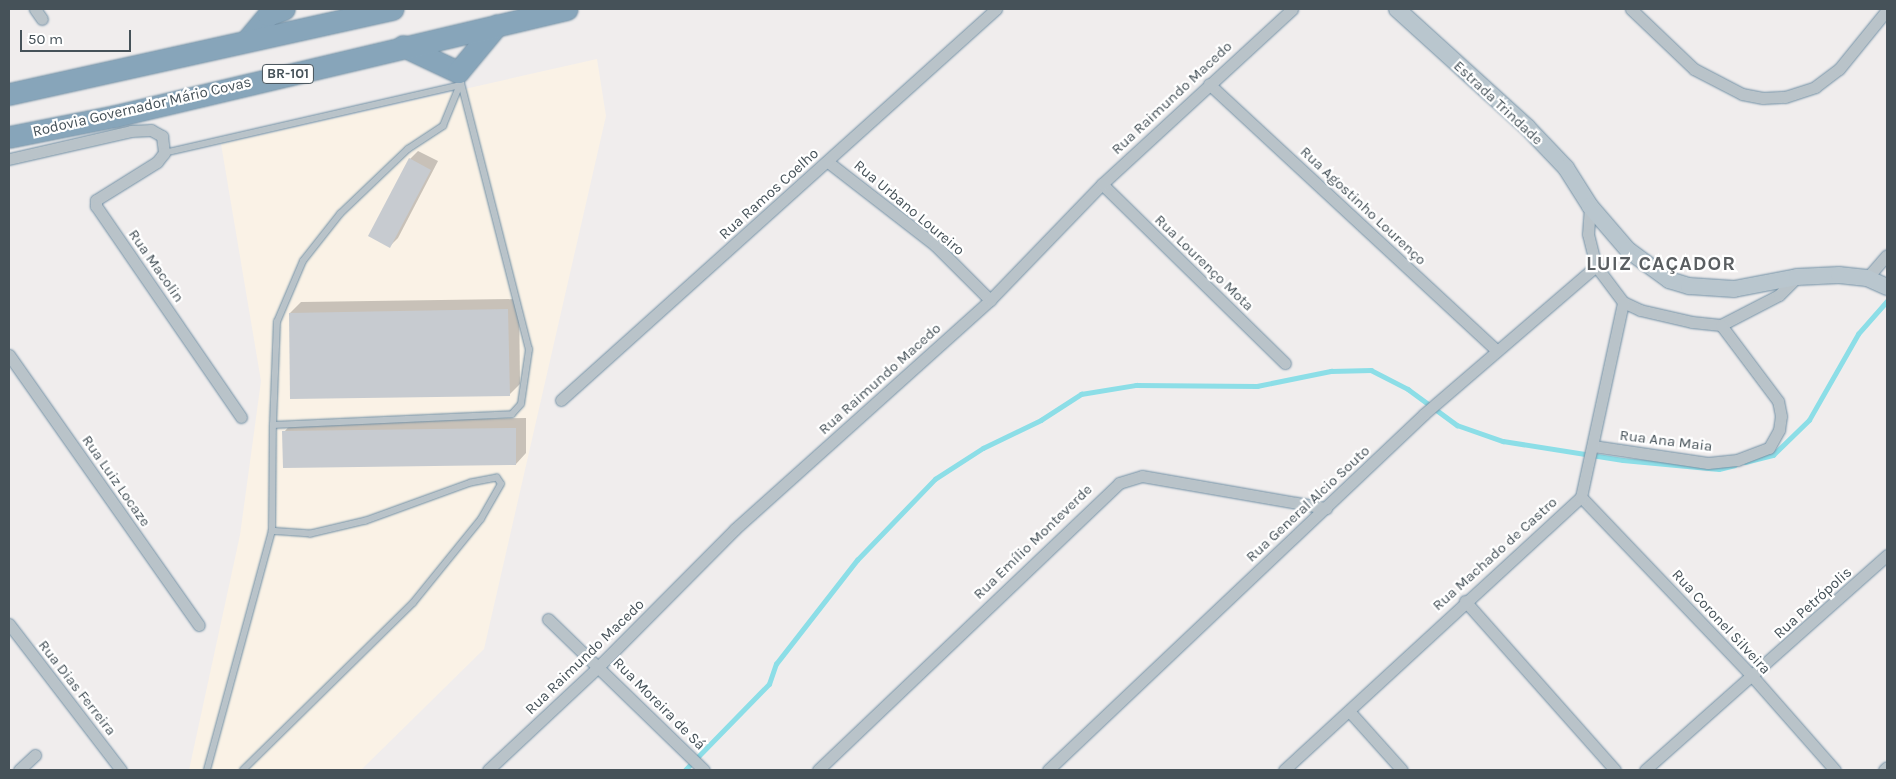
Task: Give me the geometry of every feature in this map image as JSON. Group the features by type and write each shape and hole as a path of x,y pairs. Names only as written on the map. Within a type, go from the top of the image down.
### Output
{"highway":[{"path":"247,40 268,15 284,9"},
{"path":"9,94 393,9"},
{"name":"Rodovia Governador Mário Covas","path":"9,137 115,116 403,46 567,9"},
{"path":"403,46 459,79 497,25"}],"street":[{"path":"35,9 42,19"},
{"name":"Rua Ramos Coelho","path":"561,400 996,9"},
{"name":"Rua Raimundo Macedo","path":"488,770 600,666 735,529 990,300 1102,184 1292,9"},
{"name":"Estrada Trindade","path":"1397,9 1527,127 1566,168 1590,206 1628,250 1669,280 1689,286 1734,289 1797,276 1867,278 1887,287"},
{"path":"1631,9 1694,68 1742,94 1762,98 1786,97 1815,87 1839,69 1887,10"},
{"name":"Rua Agostinho Lourenço","path":"1209,84 1496,350"},
{"path":"9,159 131,131 151,130 162,136 164,153"},
{"name":"Rua Macolin","path":"164,153 157,162 96,200 96,206 242,417"},
{"name":"Rua Urbano Loureiro","path":"828,162 935,245 990,300"},
{"name":"Rua Lourenço Mota","path":"1102,184 1285,363"},
{"path":"1590,206 1588,234 1596,266 1622,302 1657,316 1721,325 1779,295 1797,276"},
{"path":"1867,278 1887,255"},
{"name":"Rua General Alcio Souto","path":"1048,770 1424,414 1496,350 1596,266"},
{"name":"Rua Machado de Castro","path":"1284,770 1465,601 1581,497 1590,463 1622,302"},
{"name":"Rua Ana Maia","path":"1593,448 1708,463 1737,460 1769,448 1779,430 1778,401 1721,325"},
{"name":"Rua Luiz Locaze","path":"9,355 199,625"},
{"name":"Rua Emílio Monteverde","path":"818,770 1120,482 1142,476 1326,508"},
{"name":"Rua Coronel Silveira","path":"1581,497 1753,677 1835,770"},
{"name":"Rua Petrópolis","path":"1645,770 1753,677 1887,555"},
{"path":"1465,601 1615,770"},
{"name":"Rua Moreira de Sá","path":"548,619 600,666 704,770"},
{"name":"Rua Dias Ferreira","path":"9,624 121,770"},
{"path":"1349,711 1402,770"},
{"path":"19,770 35,755"},
{"path":"1884,770 1887,767"}],"lane":[{"name":"Rua Macolin","path":"164,153 459,79"},
{"path":"273,424 512,414 518,411 528,350 459,79"},
{"path":"207,770 272,531 273,424 278,322 304,262 340,214 408,149 443,126 459,79"},
{"path":"243,770 413,603 481,519 501,484 496,478 471,483 366,521 312,534 272,531"}],"shaded area":[{"path":"597,59 606,116 484,649 361,770 189,770 240,535 261,381 221,144"}],"building":[{"path":"409,158 431,170 390,248 368,236"},
{"path":"508,309 510,396 290,399 289,313"},
{"path":"516,428 516,465 283,468 282,431"}],"waterway":[{"path":"1745,462 1773,455 1809,420 1858,334 1887,301"},
{"path":"685,770 769,684 776,664 857,560 935,479 983,448 1041,420 1081,394 1136,385 1257,386 1331,371 1371,370 1408,389 1457,425 1503,441 1623,460 1719,469 1735,465"}],"district":[{"name":"LUIZ CAÇADOR","path":"1661,263"}]}
